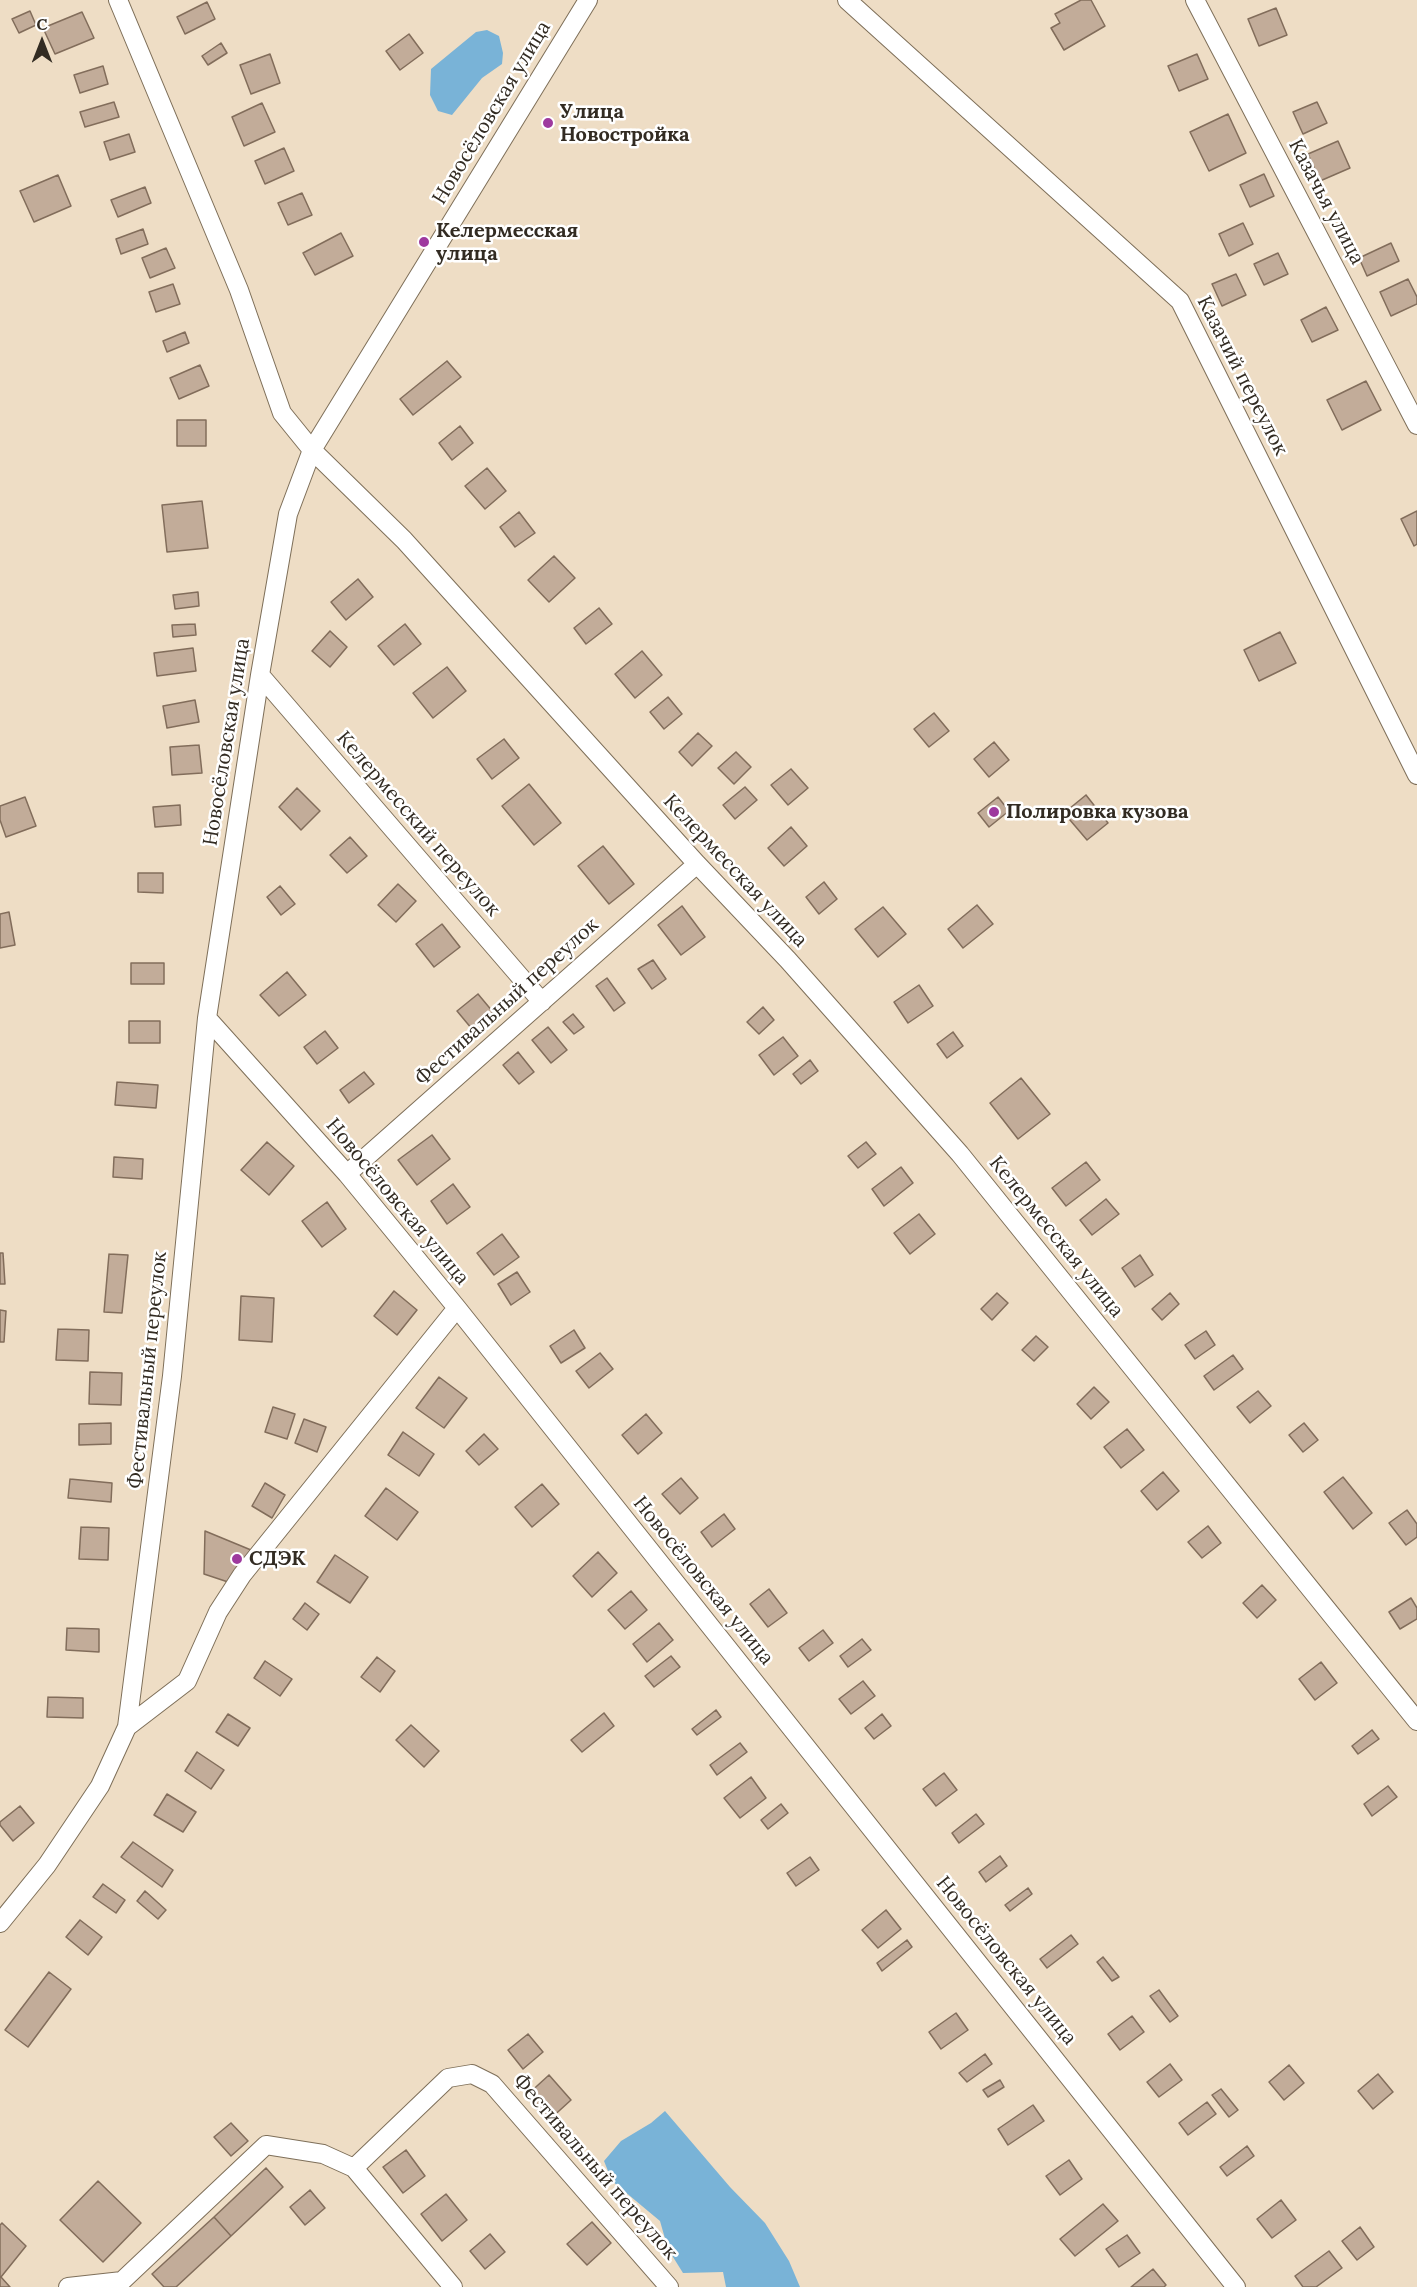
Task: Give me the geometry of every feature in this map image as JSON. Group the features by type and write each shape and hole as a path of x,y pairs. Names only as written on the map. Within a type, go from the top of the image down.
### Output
{"street":[{"name":"Келермесская улица","path":"118,0 239,290 282,413 312,450 404,540 788,960 960,1154 1417,1721"},
{"name":"Новосёловская улица","path":"588,0 312,450 288,514 260,675 207,1018 347,1174 457,1308 1236,2287"},
{"name":"Казачий переулок","path":"847,0 1180,301 1417,775"},
{"name":"Казачья улица","path":"1195,0 1417,425"},
{"name":"Келермесский переулок","path":"260,675 542,1002"},
{"name":"Фестивальный переулок","path":"347,1174 698,864"},
{"name":"Фестивальный переулок","path":"0,1923 47,1866 100,1786 127,1726 172,1376 207,1018"},
{"name":"Фестивальный переулок","path":"127,1726 187,1681 218,1612 242,1575 457,1308"},
{"name":"Фестивальный переулок","path":"354,2168 448,2078 472,2074 492,2084 669,2287"},
{"path":"68,2287 123,2281 266,2145 323,2154 354,2168 453,2287"}],"water":[{"path":"487,30 499,36 503,53 502,64 482,78 452,115 438,111 430,95 431,69 476,32"},
{"path":"665,2111 730,2187 765,2223 789,2261 800,2287 726,2287 723,2272 683,2273 668,2249 660,2221 612,2181 604,2161 621,2141 651,2123"}],"building":[{"path":"1081,0 1091,0 1105,26 1064,50 1051,28 1060,23 1055,14"},
{"path":"207,2 215,19 185,34 177,17"},
{"path":"1276,8 1287,35 1259,46 1248,19"},
{"path":"30,11 36,25 19,33 12,19"},
{"path":"82,12 94,38 55,54 43,28"},
{"path":"409,34 423,53 400,70 386,51"},
{"path":"221,43 227,53 208,65 202,56"},
{"path":"270,54 280,83 251,94 240,65"},
{"path":"1197,54 1208,79 1179,91 1168,66"},
{"path":"103,66 108,84 80,93 74,75"},
{"path":"114,102 119,117 85,127 80,112"},
{"path":"1317,102 1327,123 1303,134 1293,112"},
{"path":"262,103 275,132 244,146 232,117"},
{"path":"1228,114 1246,153 1209,171 1190,132"},
{"path":"129,134 135,152 110,160 104,142"},
{"path":"1338,141 1350,168 1320,181 1308,154"},
{"path":"284,148 294,171 265,184 255,161"},
{"path":"1264,174 1274,196 1250,207 1240,185"},
{"path":"58,175 71,206 34,222 20,191"},
{"path":"145,187 151,203 118,217 111,200"},
{"path":"302,193 312,215 288,225 278,203"},
{"path":"1243,223 1253,244 1229,256 1219,234"},
{"path":"143,229 148,244 121,254 116,239"},
{"path":"341,233 353,256 315,275 303,253"},
{"path":"1391,243 1399,261 1367,276 1359,258"},
{"path":"166,248 175,268 150,278 142,258"},
{"path":"1278,253 1288,274 1264,285 1254,264"},
{"path":"1236,274 1246,295 1222,306 1212,284"},
{"path":"1408,279 1417,297 1417,304 1391,316 1380,292"},
{"path":"173,284 180,304 156,312 149,292"},
{"path":"1326,307 1338,330 1312,342 1301,320"},
{"path":"185,332 189,343 167,352 163,341"},
{"path":"447,361 461,377 413,415 400,399"},
{"path":"200,365 209,386 179,399 170,378"},
{"path":"1366,381 1381,410 1342,430 1327,400"},
{"path":"177,420 206,420 206,446 177,446"},
{"path":"460,426 473,443 452,460 439,443"},
{"path":"487,468 506,491 485,509 465,486"},
{"path":"202,501 208,548 167,552 162,505"},
{"path":"1417,511 1417,544 1414,546 1401,519"},
{"path":"519,512 535,533 515,547 500,527"},
{"path":"554,556 575,578 549,602 528,580"},
{"path":"358,579 373,597 346,620 331,602"},
{"path":"198,592 199,606 175,609 173,595"},
{"path":"599,608 612,624 586,644 574,628"},
{"path":"195,624 196,635 173,637 172,625"},
{"path":"405,624 421,644 394,665 378,646"},
{"path":"330,631 347,647 330,667 312,651"},
{"path":"1280,632 1296,663 1259,681 1244,650"},
{"path":"193,648 196,671 157,676 154,653"},
{"path":"642,651 662,675 635,698 615,674"},
{"path":"447,667 466,691 433,718 413,693"},
{"path":"668,697 682,714 664,729 650,712"},
{"path":"195,700 199,722 167,728 163,706"},
{"path":"934,713 949,731 929,747 914,729"},
{"path":"698,733 712,746 692,766 679,752"},
{"path":"504,739 519,758 492,779 477,759"},
{"path":"994,742 1009,760 989,777 974,759"},
{"path":"199,745 202,773 172,775 170,747"},
{"path":"736,752 751,767 734,784 718,768"},
{"path":"791,769 808,788 788,805 771,785"},
{"path":"529,784 561,823 534,845 502,806"},
{"path":"745,787 757,800 735,819 723,805"},
{"path":"297,788 320,811 301,830 279,807"},
{"path":"1086,795 1108,823 1087,840 1064,813"},
{"path":"25,797 36,826 6,837 0,820 0,806"},
{"name":"Полировка кузова","path":"998,797 1009,811 989,827 978,813"},
{"path":"180,805 181,825 155,827 153,807"},
{"path":"791,827 807,846 784,866 768,848"},
{"path":"350,837 367,856 347,873 330,855"},
{"path":"603,846 634,884 609,904 578,866"},
{"path":"138,873 163,873 163,893 138,892"},
{"path":"824,882 837,899 819,914 806,897"},
{"path":"398,884 416,901 396,922 378,905"},
{"path":"280,886 295,904 281,915 267,897"},
{"path":"977,905 993,924 963,948 948,929"},
{"path":"682,906 705,937 681,955 658,925"},
{"path":"883,907 906,934 878,957 855,929"},
{"path":"9,912 15,945 0,948 0,914"},
{"path":"442,924 460,947 434,967 416,944"},
{"path":"653,960 666,979 652,989 638,969"},
{"path":"131,963 164,963 164,984 131,984"},
{"path":"287,972 306,995 279,1016 260,995"},
{"path":"607,978 625,1003 614,1011 596,986"},
{"path":"919,985 933,1006 908,1023 894,1002"},
{"path":"478,994 493,1012 472,1029 457,1011"},
{"path":"763,1007 774,1020 759,1034 747,1022"},
{"path":"573,1014 584,1027 574,1034 563,1022"},
{"path":"129,1021 160,1021 160,1043 129,1043"},
{"path":"548,1027 567,1050 551,1063 532,1040"},
{"path":"325,1031 338,1048 317,1064 304,1047"},
{"path":"953,1032 963,1046 947,1058 937,1044"},
{"path":"783,1037 798,1056 774,1075 759,1055"},
{"path":"518,1052 534,1072 519,1084 503,1065"},
{"path":"810,1060 818,1071 801,1084 793,1074"},
{"path":"364,1072 374,1084 349,1103 340,1090"},
{"path":"1021,1078 1050,1114 1018,1139 990,1103"},
{"path":"117,1082 158,1085 156,1108 115,1105"},
{"path":"432,1135 450,1159 417,1185 398,1160"},
{"path":"267,1142 294,1166 269,1195 241,1170"},
{"path":"866,1142 876,1154 858,1168 848,1156"},
{"path":"114,1157 143,1159 142,1179 113,1177"},
{"path":"1086,1162 1100,1180 1066,1206 1052,1188"},
{"path":"901,1167 913,1183 884,1206 872,1189"},
{"path":"453,1184 470,1207 447,1224 431,1201"},
{"path":"1106,1199 1119,1214 1092,1235 1080,1220"},
{"path":"327,1202 346,1229 322,1247 302,1221"},
{"path":"919,1214 935,1234 910,1254 894,1233"},
{"path":"502,1234 519,1257 494,1275 477,1253"},
{"path":"0,1253 3,1253 5,1284 0,1284"},
{"path":"109,1254 128,1255 122,1313 104,1312"},
{"path":"1140,1255 1153,1275 1135,1287 1122,1268"},
{"path":"517,1272 530,1292 511,1305 498,1284"},
{"path":"394,1291 417,1310 397,1335 374,1316"},
{"path":"997,1293 1008,1303 992,1320 981,1309"},
{"path":"1170,1293 1179,1304 1162,1320 1152,1309"},
{"path":"241,1296 274,1298 272,1342 239,1340"},
{"path":"0,1310 6,1311 4,1342 0,1342"},
{"path":"58,1329 89,1330 88,1361 56,1360"},
{"path":"574,1330 585,1348 561,1363 550,1346"},
{"path":"1206,1331 1215,1345 1195,1359 1185,1345"},
{"path":"1036,1336 1048,1347 1034,1361 1022,1350"},
{"path":"600,1353 613,1369 589,1388 576,1371"},
{"path":"1233,1355 1243,1369 1214,1390 1204,1376"},
{"path":"90,1372 122,1373 121,1405 89,1404"},
{"path":"439,1377 467,1398 444,1428 416,1408"},
{"path":"1094,1387 1109,1402 1091,1419 1077,1404"},
{"path":"1258,1391 1271,1406 1250,1423 1237,1407"},
{"path":"273,1407 295,1414 287,1439 265,1432"},
{"path":"646,1414 662,1433 638,1454 622,1435"},
{"path":"304,1419 326,1427 317,1452 295,1443"},
{"path":"111,1423 111,1444 79,1445 79,1424"},
{"path":"1304,1423 1318,1440 1303,1452 1289,1435"},
{"path":"1127,1429 1144,1450 1121,1468 1104,1447"},
{"path":"403,1432 434,1454 419,1476 388,1455"},
{"path":"484,1434 498,1449 479,1465 466,1451"},
{"path":"1163,1472 1179,1491 1157,1510 1141,1491"},
{"path":"1343,1477 1372,1513 1353,1529 1324,1492"},
{"path":"681,1478 698,1498 680,1514 662,1494"},
{"path":"70,1479 112,1483 111,1502 68,1498"},
{"path":"265,1483 285,1495 272,1518 252,1506"},
{"path":"542,1484 559,1504 532,1527 515,1507"},
{"path":"386,1488 418,1512 397,1540 365,1516"},
{"path":"1407,1510 1417,1524 1417,1537 1406,1545 1389,1523"},
{"path":"724,1514 735,1529 712,1547 701,1532"},
{"path":"1208,1526 1221,1543 1202,1558 1188,1542"},
{"path":"81,1527 109,1528 108,1560 79,1559"},
{"path":"205,1531 251,1550 228,1582 204,1574"},
{"path":"598,1552 617,1573 592,1597 573,1576"},
{"path":"335,1555 368,1577 350,1603 317,1582"},
{"path":"1262,1585 1276,1600 1257,1618 1243,1603"},
{"path":"769,1589 787,1613 768,1627 750,1604"},
{"path":"631,1591 647,1610 625,1629 608,1610"},
{"path":"1411,1598 1417,1608 1417,1619 1400,1629 1389,1612"},
{"path":"305,1603 319,1614 307,1630 293,1619"},
{"path":"659,1623 673,1640 647,1662 633,1644"},
{"path":"67,1628 99,1629 99,1652 66,1650"},
{"path":"823,1630 833,1643 809,1661 799,1648"},
{"path":"862,1639 871,1650 848,1667 840,1656"},
{"path":"671,1656 680,1667 654,1687 645,1676"},
{"path":"377,1657 395,1671 380,1692 361,1677"},
{"path":"265,1661 292,1679 280,1696 254,1678"},
{"path":"1321,1662 1337,1683 1315,1700 1299,1679"},
{"path":"863,1681 875,1696 851,1714 839,1699"},
{"path":"48,1697 83,1698 83,1718 47,1717"},
{"path":"716,1710 721,1717 697,1735 692,1729"},
{"path":"604,1713 614,1726 582,1752 571,1740"},
{"path":"228,1714 250,1728 238,1746 216,1732"},
{"path":"882,1714 891,1726 874,1739 865,1728"},
{"path":"411,1725 439,1751 424,1767 396,1740"},
{"path":"1372,1730 1379,1739 1358,1754 1352,1746"},
{"path":"740,1743 747,1752 717,1775 710,1765"},
{"path":"197,1752 224,1770 211,1789 185,1771"},
{"path":"944,1773 957,1790 936,1806 923,1789"},
{"path":"751,1777 766,1798 740,1818 724,1798"},
{"path":"1388,1786 1397,1797 1372,1816 1364,1804"},
{"path":"167,1794 196,1812 183,1832 154,1815"},
{"path":"781,1804 788,1813 768,1829 761,1820"},
{"path":"20,1806 34,1823 13,1841 0,1822"},
{"path":"976,1814 984,1824 959,1843 952,1833"},
{"path":"133,1842 173,1870 162,1887 121,1857"},
{"path":"1000,1856 1007,1866 986,1882 979,1872"},
{"path":"810,1857 819,1870 796,1886 787,1873"},
{"path":"103,1884 125,1900 116,1913 93,1897"},
{"path":"1028,1888 1032,1894 1010,1911 1005,1905"},
{"path":"145,1891 166,1910 158,1919 137,1901"},
{"path":"886,1910 901,1929 878,1948 862,1930"},
{"path":"80,1920 102,1937 88,1955 66,1937"},
{"path":"1071,1935 1078,1944 1047,1968 1040,1959"},
{"path":"907,1940 912,1947 882,1971 877,1963"},
{"path":"1103,1957 1119,1977 1112,1981 1097,1962"},
{"path":"49,1972 71,1989 28,2047 5,2030"},
{"path":"1159,1990 1178,2016 1170,2022 1150,1996"},
{"path":"956,2013 968,2030 941,2049 929,2032"},
{"path":"1132,2016 1144,2032 1120,2050 1108,2034"},
{"path":"528,2034 543,2052 523,2069 508,2050"},
{"path":"985,2054 992,2064 967,2082 959,2073"},
{"path":"1170,2064 1182,2080 1159,2097 1147,2082"},
{"path":"1289,2065 1304,2083 1284,2100 1269,2082"},
{"path":"1378,2074 1393,2092 1373,2109 1358,2091"},
{"path":"549,2075 571,2100 548,2121 526,2096"},
{"path":"1000,2080 1004,2087 988,2097 983,2090"},
{"path":"1221,2089 1238,2110 1229,2117 1212,2095"},
{"path":"1207,2102 1216,2114 1188,2135 1179,2123"},
{"path":"1033,2105 1044,2121 1008,2145 998,2129"},
{"path":"231,2123 248,2141 231,2156 214,2137"},
{"path":"1247,2146 1254,2156 1227,2176 1220,2167"},
{"path":"406,2150 425,2176 403,2193 383,2167"},
{"path":"1069,2160 1082,2179 1060,2195 1046,2176"},
{"path":"266,2168 283,2187 231,2236 214,2217"},
{"path":"98,2181 141,2223 103,2262 60,2220"},
{"path":"310,2190 325,2208 305,2225 290,2207"},
{"path":"446,2194 467,2220 442,2241 421,2214"},
{"path":"1281,2200 1296,2220 1272,2238 1257,2219"},
{"path":"1103,2204 1118,2221 1075,2256 1060,2239"},
{"path":"214,2217 231,2236 176,2287 164,2287 152,2274"},
{"path":"592,2222 611,2243 587,2265 567,2244"},
{"path":"2,2223 26,2246 1,2277 10,2287 0,2287 0,2225"},
{"path":"1360,2227 1374,2247 1357,2260 1342,2241"},
{"path":"490,2234 505,2252 485,2269 470,2251"},
{"path":"1127,2235 1140,2253 1119,2267 1106,2249"},
{"path":"1329,2251 1342,2268 1316,2287 1303,2287 1295,2276"},
{"path":"1153,2269 1166,2285 1164,2287 1131,2287"}],"place":[{"name":"Улица Новостройка","path":"548,123"},
{"name":"Келермесская улица","path":"424,242"},
{"name":"Полировка кузова","path":"994,812"},
{"name":"СДЭК","path":"237,1559"}]}
